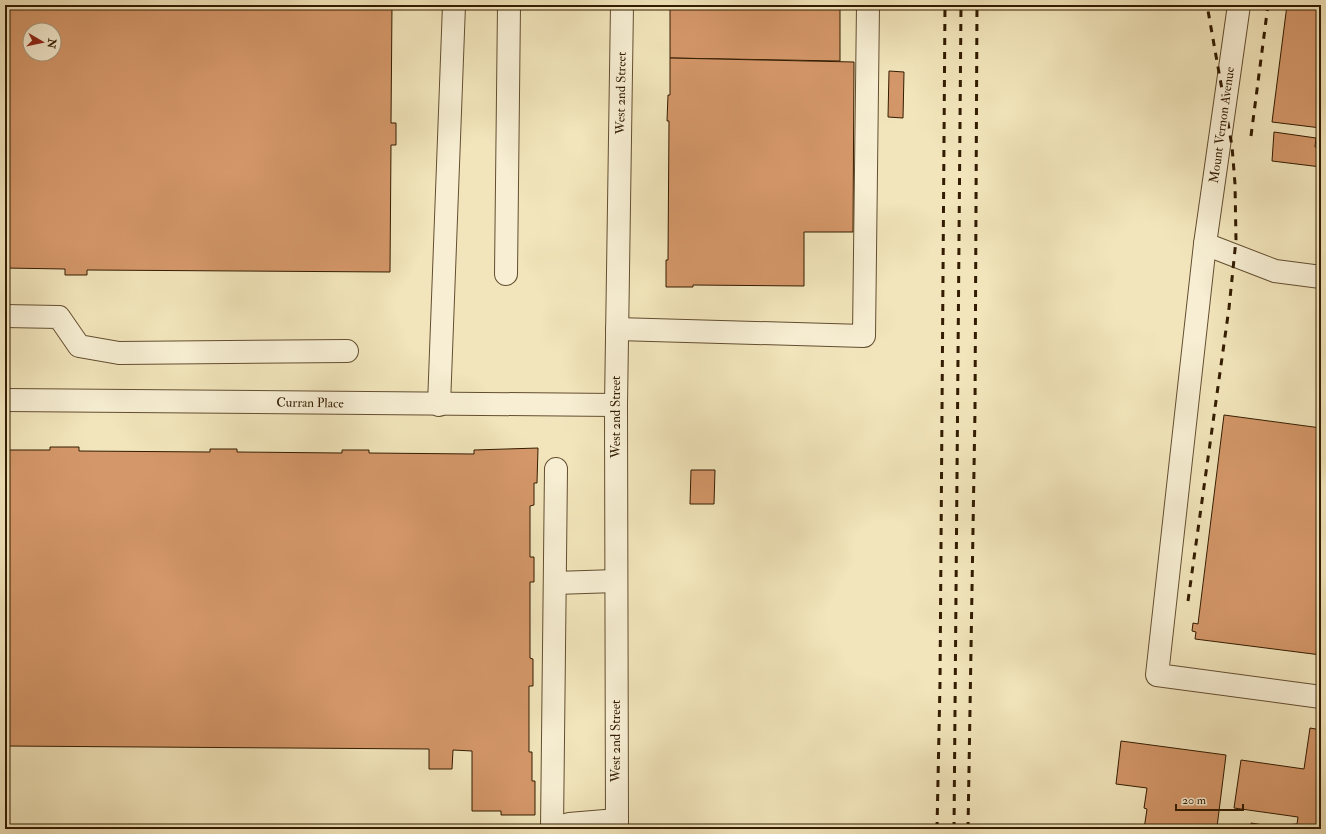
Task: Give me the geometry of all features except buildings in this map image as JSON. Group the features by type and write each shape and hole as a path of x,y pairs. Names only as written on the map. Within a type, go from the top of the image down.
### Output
{"street":[{"path":"439,405 454,5"},
{"path":"506,274 509,5"},
{"name":"West 2nd Street","path":"617,825 616,405 622,5"},
{"path":"617,329 864,336 868,5"},
{"name":"Mount Vernon Avenue","path":"1239,5 1205,244 1157,675 1321,697"},
{"path":"1205,244 1275,271 1321,277"},
{"path":"5,316 59,317 79,346 119,353 347,351"},
{"name":"Curran Place","path":"5,400 439,405 616,405"},
{"path":"556,469 551,829 569,824 617,825"},
{"path":"555,583 616,582"}],"railway":[{"path":"937,829 940,683 945,5"},
{"path":"954,829 961,5"},
{"path":"968,829 975,410 977,5"},
{"path":"1188,601 1229,308 1236,240 1235,184 1232,146 1207,5"},
{"path":"1251,136 1268,5"}]}
